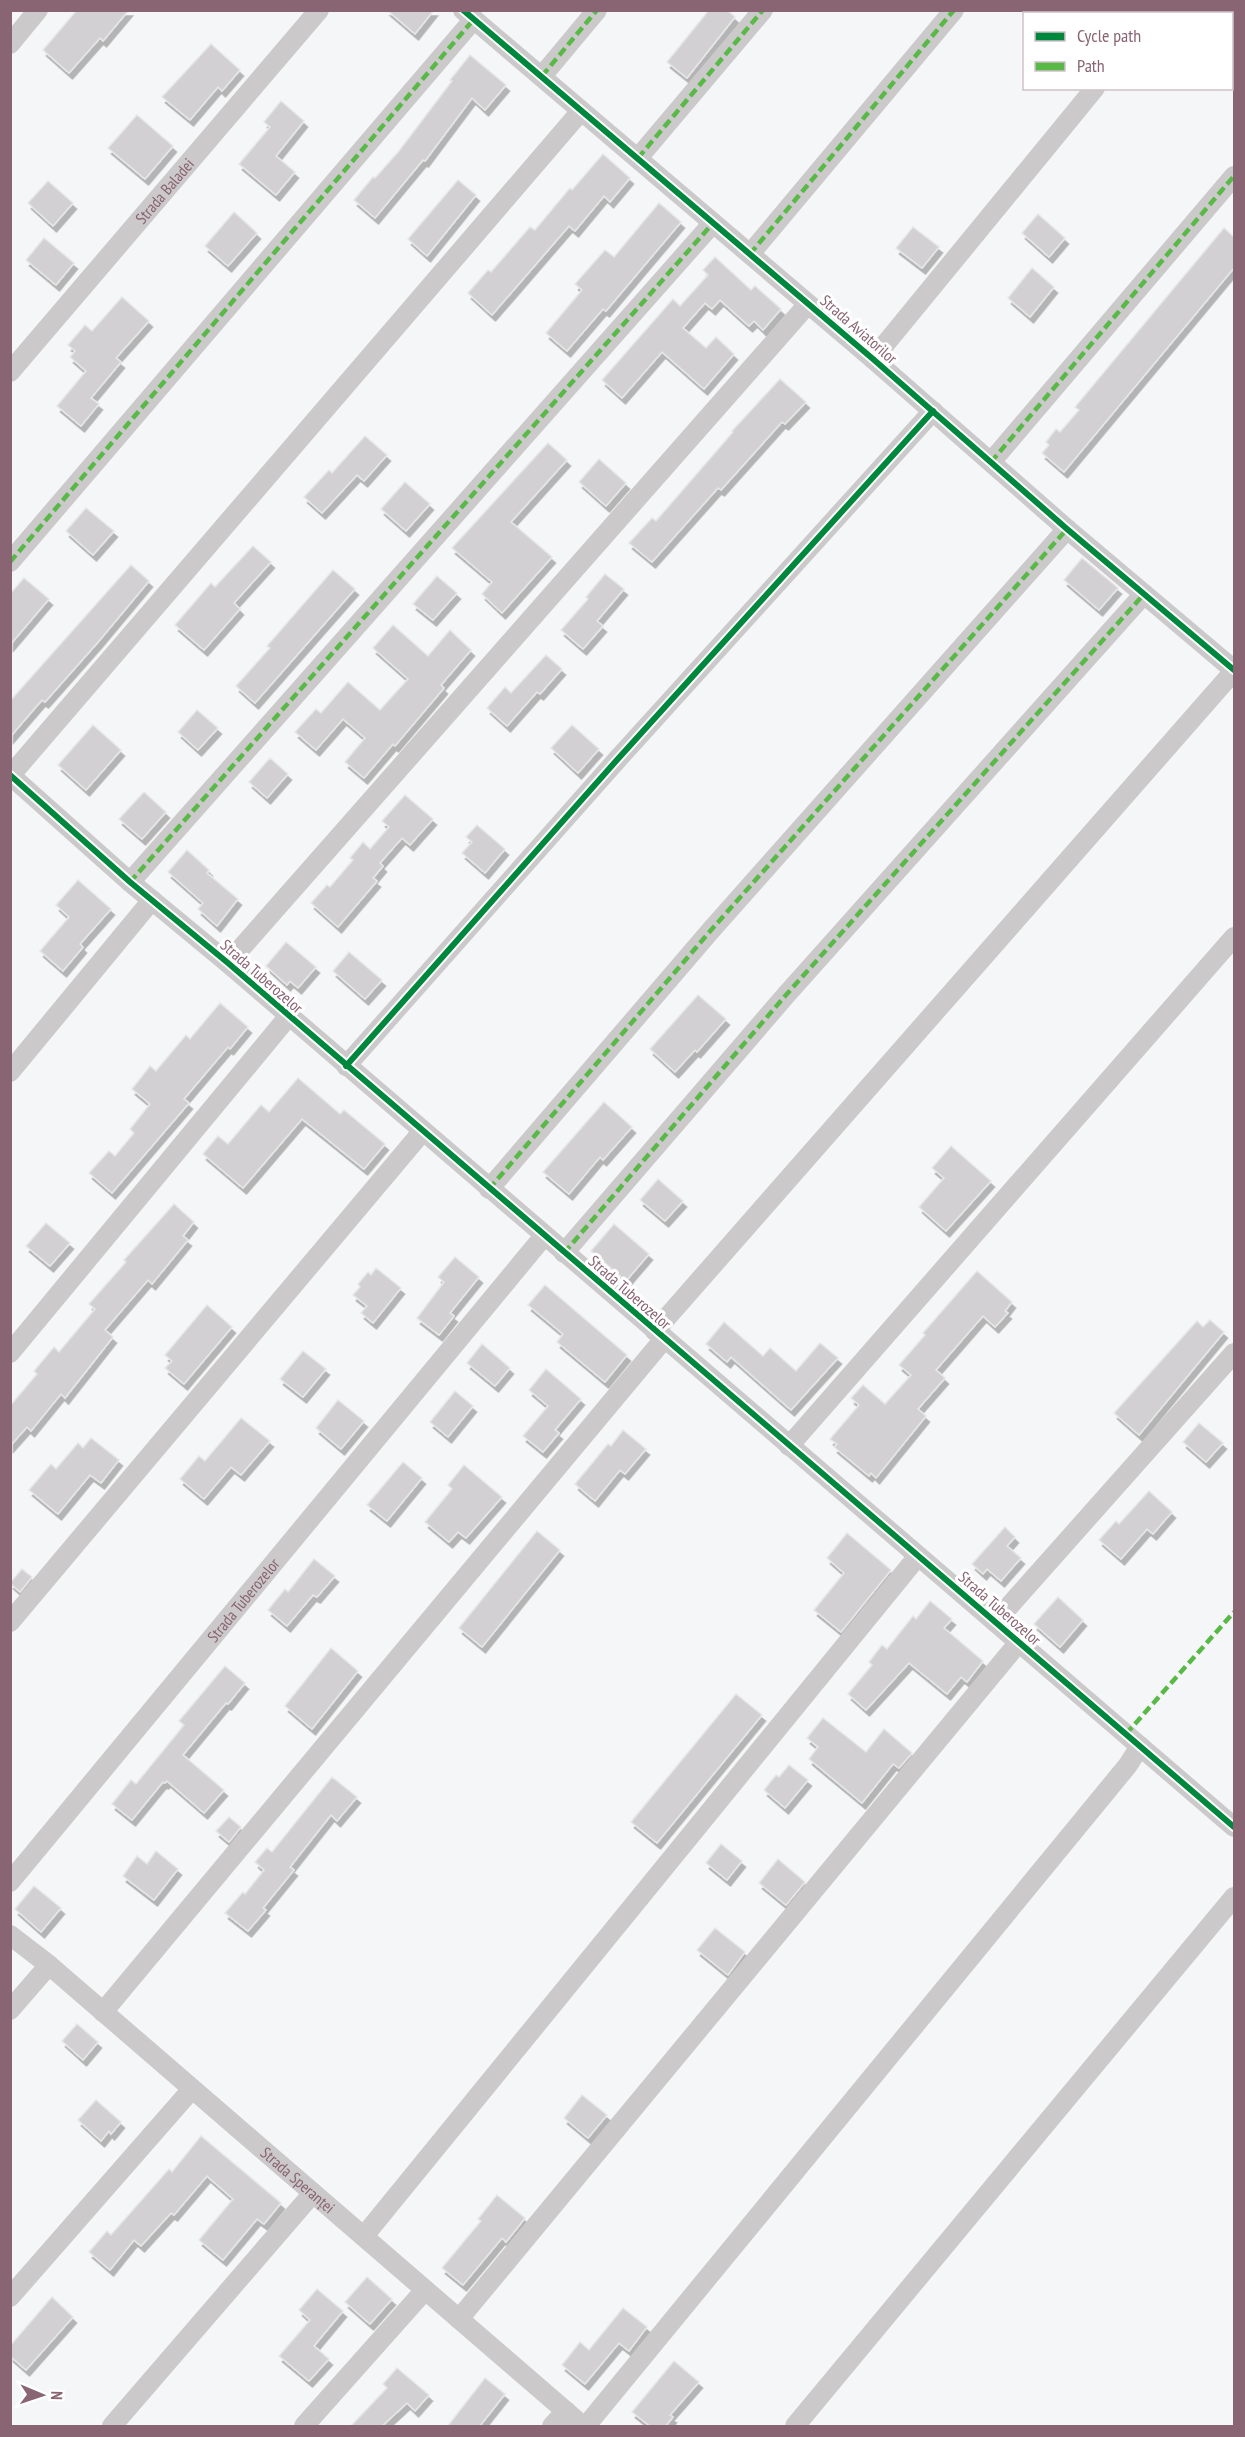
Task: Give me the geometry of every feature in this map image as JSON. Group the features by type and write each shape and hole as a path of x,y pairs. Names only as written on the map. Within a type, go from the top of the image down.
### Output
{"street":[{"path":"10,44 38,10"},
{"name":"Strada Baladei","path":"10,372 320,10"},
{"path":"542,76 597,10"},
{"path":"638,158 763,10"},
{"path":"750,254 954,10"},
{"path":"10,562 469,15"},
{"name":"Strada Aviatorilor","path":"469,15 873,359 1067,529 1233,665"},
{"path":"873,359 1093,90"},
{"path":"11,776 582,111"},
{"path":"991,462 1234,176"},
{"path":"130,882 713,223"},
{"path":"228,963 808,304"},
{"path":"346,1066 616,760 933,411"},
{"path":"489,1189 704,938 1067,529"},
{"path":"564,1252 786,995 1144,594"},
{"path":"103,2012 660,1335 1233,665"},
{"name":"Strada Tuberozelor","path":"11,776 130,882 228,963 288,1017 1234,1827"},
{"path":"10,1072 152,900"},
{"path":"789,1446 1234,937"},
{"path":"10,1353 288,1017"},
{"path":"10,1622 422,1132"},
{"name":"Strada Tuberozelor","path":"10,1882 544,1236"},
{"path":"995,1622 1234,1353"},
{"path":"364,2236 918,1556"},
{"path":"459,2319 1018,1642"},
{"path":"585,2427 1120,1774 1140,1746"},
{"path":"795,2427 1234,1897"},
{"name":"Strada Speranței","path":"10,1935 49,1965 585,2427"},
{"path":"10,2010 49,1965"},
{"path":"10,2297 192,2089"},
{"path":"112,2427 313,2193"},
{"path":"304,2427 425,2290"},
{"path":"552,2427 566,2411"}],"building":[{"path":"77,10 129,10 103,41 100,38 69,73 43,50"},
{"path":"387,10 434,10 415,34"},
{"path":"709,10 727,10 735,17 687,78 667,62"},
{"path":"211,44 240,70 222,91 218,87 190,120 162,97"},
{"path":"470,55 506,85 485,110 472,98 425,161 423,160 375,218 354,200 399,151"},
{"path":"281,101 304,121 276,156 295,172 276,195 239,164 270,127 264,122"},
{"path":"137,115 173,146 145,179 108,148"},
{"path":"603,154 630,178 610,202 604,196 575,231 569,226 492,315 468,293 488,270 491,272 530,227 535,230 570,188 572,190"},
{"path":"458,180 476,195 427,256 408,239"},
{"path":"48,181 73,203 53,226 28,203"},
{"path":"659,203 681,222 606,311 603,309 567,351 546,333 582,290 575,284 605,250 614,257"},
{"path":"234,212 257,233 228,266 205,246"},
{"path":"1038,214 1065,238 1049,257 1022,233"},
{"path":"913,227 939,247 922,268 896,248"},
{"path":"1224,228 1234,237 1234,268 1064,472 1042,453 1049,445 1046,442 1056,429 1060,432 1079,410 1075,407"},
{"path":"44,238 74,263 56,285 26,260"},
{"path":"715,257 751,290 755,286 781,309 763,330 754,321 749,326 720,300 712,309 705,303 683,328 706,348 716,337 734,354 704,389 662,352 622,398 602,380 673,299 680,306 708,275 703,270"},
{"path":"1032,268 1054,287 1030,317 1008,298"},
{"path":"122,297 149,321 116,358 121,362 91,398 99,404 81,426 57,406 86,371 70,357 75,351 68,345 85,325 92,331"},
{"path":"780,379 806,402 785,424 782,422 721,490 718,488 652,562 629,543 652,518 656,521 732,431"},
{"path":"365,436 387,455 364,481 357,475 322,513 304,497 329,470 332,473"},
{"path":"548,443 567,460 511,522 552,557 502,613 482,594 492,582 452,548"},
{"path":"599,459 626,483 606,506 579,482"},
{"path":"405,482 430,504 406,531 381,509"},
{"path":"86,508 114,531 93,555 66,531"},
{"path":"253,546 271,562 234,603 240,609 204,650 175,625 211,583 215,587"},
{"path":"1082,558 1118,588 1099,610 1064,580"},
{"path":"131,565 149,581 45,702 42,700 10,737 10,701"},
{"path":"333,570 355,589 255,703 236,686 270,648 267,646"},
{"path":"605,574 624,589 597,621 603,626 583,649 561,630 588,599 586,597"},
{"path":"437,576 457,593 433,620 413,604"},
{"path":"24,578 49,599 10,645 10,594"},
{"path":"393,625 428,656 450,630 471,650 441,685 444,688 395,746 393,744 364,778 345,762 365,738 343,719 316,750 295,732 316,709 321,713 348,682 380,710 408,679 373,648"},
{"path":"546,655 562,669 540,694 537,692 507,726 487,708 505,687 511,693"},
{"path":"197,710 218,728 198,750 178,732"},
{"path":"93,725 121,750 86,790 58,765"},
{"path":"572,725 599,749 578,773 551,748"},
{"path":"270,758 288,774 267,798 249,782"},
{"path":"144,792 166,812 142,839 119,819"},
{"path":"405,795 433,819 410,845 402,838 380,863 383,866 373,878 377,881 338,927 311,903 327,885 330,887 353,860 350,858 363,842 370,849 389,827 382,821"},
{"path":"477,825 505,849 485,873 462,853 472,842 466,837"},
{"path":"187,850 209,870 207,873 238,899 217,926 198,909 203,903 168,872"},
{"path":"78,880 111,909 80,944 83,947 63,971 40,951 69,917 56,905"},
{"path":"286,942 316,967 298,988 290,981 287,985 266,966"},
{"path":"349,952 382,980 365,999 333,971"},
{"path":"698,995 726,1019 697,1052 695,1050 675,1072 650,1049"},
{"path":"220,1003 248,1027 184,1099 189,1103 112,1193 89,1173 109,1151 115,1156 134,1133 130,1129 150,1104 132,1089 150,1066 156,1071 186,1035 190,1039"},
{"path":"298,1078 340,1114 344,1110 385,1144 364,1169 302,1119 243,1188 203,1154 218,1136 228,1144 261,1105 269,1112"},
{"path":"604,1102 632,1127 603,1160 600,1157 569,1194 543,1172"},
{"path":"951,1146 991,1181 946,1231 919,1207 944,1178 932,1168"},
{"path":"658,1179 683,1201 665,1221 640,1200"},
{"path":"174,1204 194,1222 183,1236 188,1240 152,1284 148,1280 105,1330 113,1337 65,1398 61,1394 31,1431 27,1427 10,1446 10,1406 37,1374 34,1371 54,1347 59,1352 95,1309 89,1304 126,1262 124,1260"},
{"path":"46,1223 70,1243 50,1266 26,1246"},
{"path":"614,1224 649,1254 626,1281 591,1251"},
{"path":"455,1257 479,1277 450,1313 454,1316 439,1335 417,1318 444,1282 438,1277"},
{"path":"376,1268 401,1288 373,1323 361,1313 367,1306 353,1295 360,1287 358,1284 368,1272 371,1275"},
{"path":"977,1271 1012,1302 1005,1311 1008,1313 995,1327 983,1316 936,1370 945,1378 918,1409 926,1416 876,1478 871,1473 869,1476 834,1447 837,1444 830,1439 859,1405 851,1398 863,1385 885,1404 911,1375 899,1365 925,1335 923,1333"},
{"path":"545,1285 627,1355 605,1382 557,1342 563,1334 528,1305"},
{"path":"207,1305 232,1327 184,1384 165,1368 172,1361 165,1355"},
{"path":"1210,1320 1224,1332 1139,1435 1114,1413 1197,1321 1203,1327"},
{"path":"724,1322 763,1356 770,1348 796,1371 820,1343 838,1358 791,1410 731,1357 727,1362 706,1344"},
{"path":"482,1344 510,1368 495,1386 467,1363"},
{"path":"303,1351 326,1369 303,1397 280,1379"},
{"path":"546,1369 581,1399 555,1430 559,1433 543,1452 523,1436 548,1406 529,1390"},
{"path":"455,1391 473,1406 448,1437 430,1422"},
{"path":"338,1400 364,1421 341,1449 316,1428"},
{"path":"241,1418 270,1441 241,1475 231,1467 204,1499 180,1479 199,1456 205,1461"},
{"path":"1199,1423 1223,1443 1206,1462 1183,1442"},
{"path":"623,1430 646,1449 625,1474 620,1470 595,1501 575,1484 608,1444 611,1446"},
{"path":"91,1438 119,1460 101,1483 90,1475 58,1514 29,1490 51,1464 56,1469 78,1443 83,1448"},
{"path":"403,1462 422,1478 387,1521 367,1505"},
{"path":"464,1465 502,1497 466,1538 458,1532 449,1542 425,1522 452,1489 448,1485"},
{"path":"1149,1491 1172,1512 1153,1534 1147,1529 1121,1559 1099,1540 1116,1521 1119,1524"},
{"path":"1005,1527 1015,1537 1007,1546 1021,1558 1001,1581 987,1569 983,1574 972,1564"},
{"path":"537,1531 560,1550 482,1647 459,1628"},
{"path":"847,1533 891,1570 841,1632 814,1610 844,1573 827,1558"},
{"path":"314,1559 335,1576 317,1597 313,1595 287,1626 268,1610 285,1589 288,1592"},
{"path":"22,1569 32,1577 20,1592 10,1583"},
{"path":"1058,1597 1083,1620 1060,1647 1034,1624"},
{"path":"930,1601 952,1619 944,1628 983,1661 967,1682 961,1677 947,1694 909,1663 866,1710 848,1694 872,1665 869,1662 882,1645 887,1649 913,1616 916,1619"},
{"path":"331,1648 358,1671 312,1729 285,1706"},
{"path":"225,1666 245,1683 183,1755 224,1790 204,1813 167,1781 163,1782 132,1820 112,1804 131,1780 136,1784 184,1725 179,1721"},
{"path":"736,1694 762,1715 657,1843 631,1822"},
{"path":"823,1718 866,1752 884,1729 912,1753 899,1768 893,1764 862,1803 809,1759 818,1747 807,1738"},
{"path":"789,1765 808,1780 785,1808 764,1790 776,1775 779,1777"},
{"path":"332,1777 357,1797 337,1821 331,1815 290,1867 294,1870 263,1908 266,1910 248,1931 225,1913 243,1892 245,1894 264,1870 255,1862 267,1848 272,1852"},
{"path":"229,1817 241,1827 229,1842 216,1831"},
{"path":"721,1844 742,1861 727,1880 706,1863"},
{"path":"156,1851 178,1869 154,1900 123,1876 137,1856 147,1864"},
{"path":"778,1859 805,1882 786,1905 759,1883"},
{"path":"34,1886 61,1908 41,1932 15,1909"},
{"path":"715,1928 745,1952 728,1975 697,1950"},
{"path":"77,2024 98,2042 83,2060 62,2041"},
{"path":"582,2095 607,2115 588,2138 564,2118"},
{"path":"96,2100 121,2122 111,2134 109,2131 101,2141 78,2120"},
{"path":"201,2136 281,2203 264,2224 257,2219 223,2260 199,2240 233,2199 207,2176 174,2215 171,2213 141,2246 134,2240 110,2270 89,2252 107,2231 111,2235 169,2169 172,2172"},
{"path":"497,2195 525,2218 506,2242 502,2238 463,2285 442,2268 481,2221 478,2219"},
{"path":"367,2277 392,2299 370,2324 345,2302"},
{"path":"317,2289 343,2311 314,2346 329,2359 309,2381 279,2356 310,2320 299,2310"},
{"path":"52,2297 73,2317 26,2370 10,2356 10,2346"},
{"path":"623,2308 647,2327 629,2351 619,2343 585,2384 562,2365 580,2342 589,2350"},
{"path":"674,2361 699,2382 670,2415 673,2417 665,2427 651,2427 632,2412"},
{"path":"397,2368 429,2395 415,2411 407,2403 381,2427 350,2427 387,2388 383,2384"},
{"path":"485,2378 505,2394 479,2427 447,2427"}],"marked path":[{"path":"542,76 597,10"},
{"path":"638,158 763,10"},
{"path":"750,254 954,10"},
{"path":"10,562 474,19"},
{"path":"991,462 1234,176"},
{"path":"130,882 713,223"},
{"path":"489,1189 712,929 1067,529"},
{"path":"564,1253 786,995 1144,594"},
{"path":"1126,1734 1234,1612"}],"cycle path":[{"path":"463,10 1234,670"},
{"path":"346,1066 616,761 933,411"},
{"path":"10,775 130,882 228,963 1234,1827"}]}
